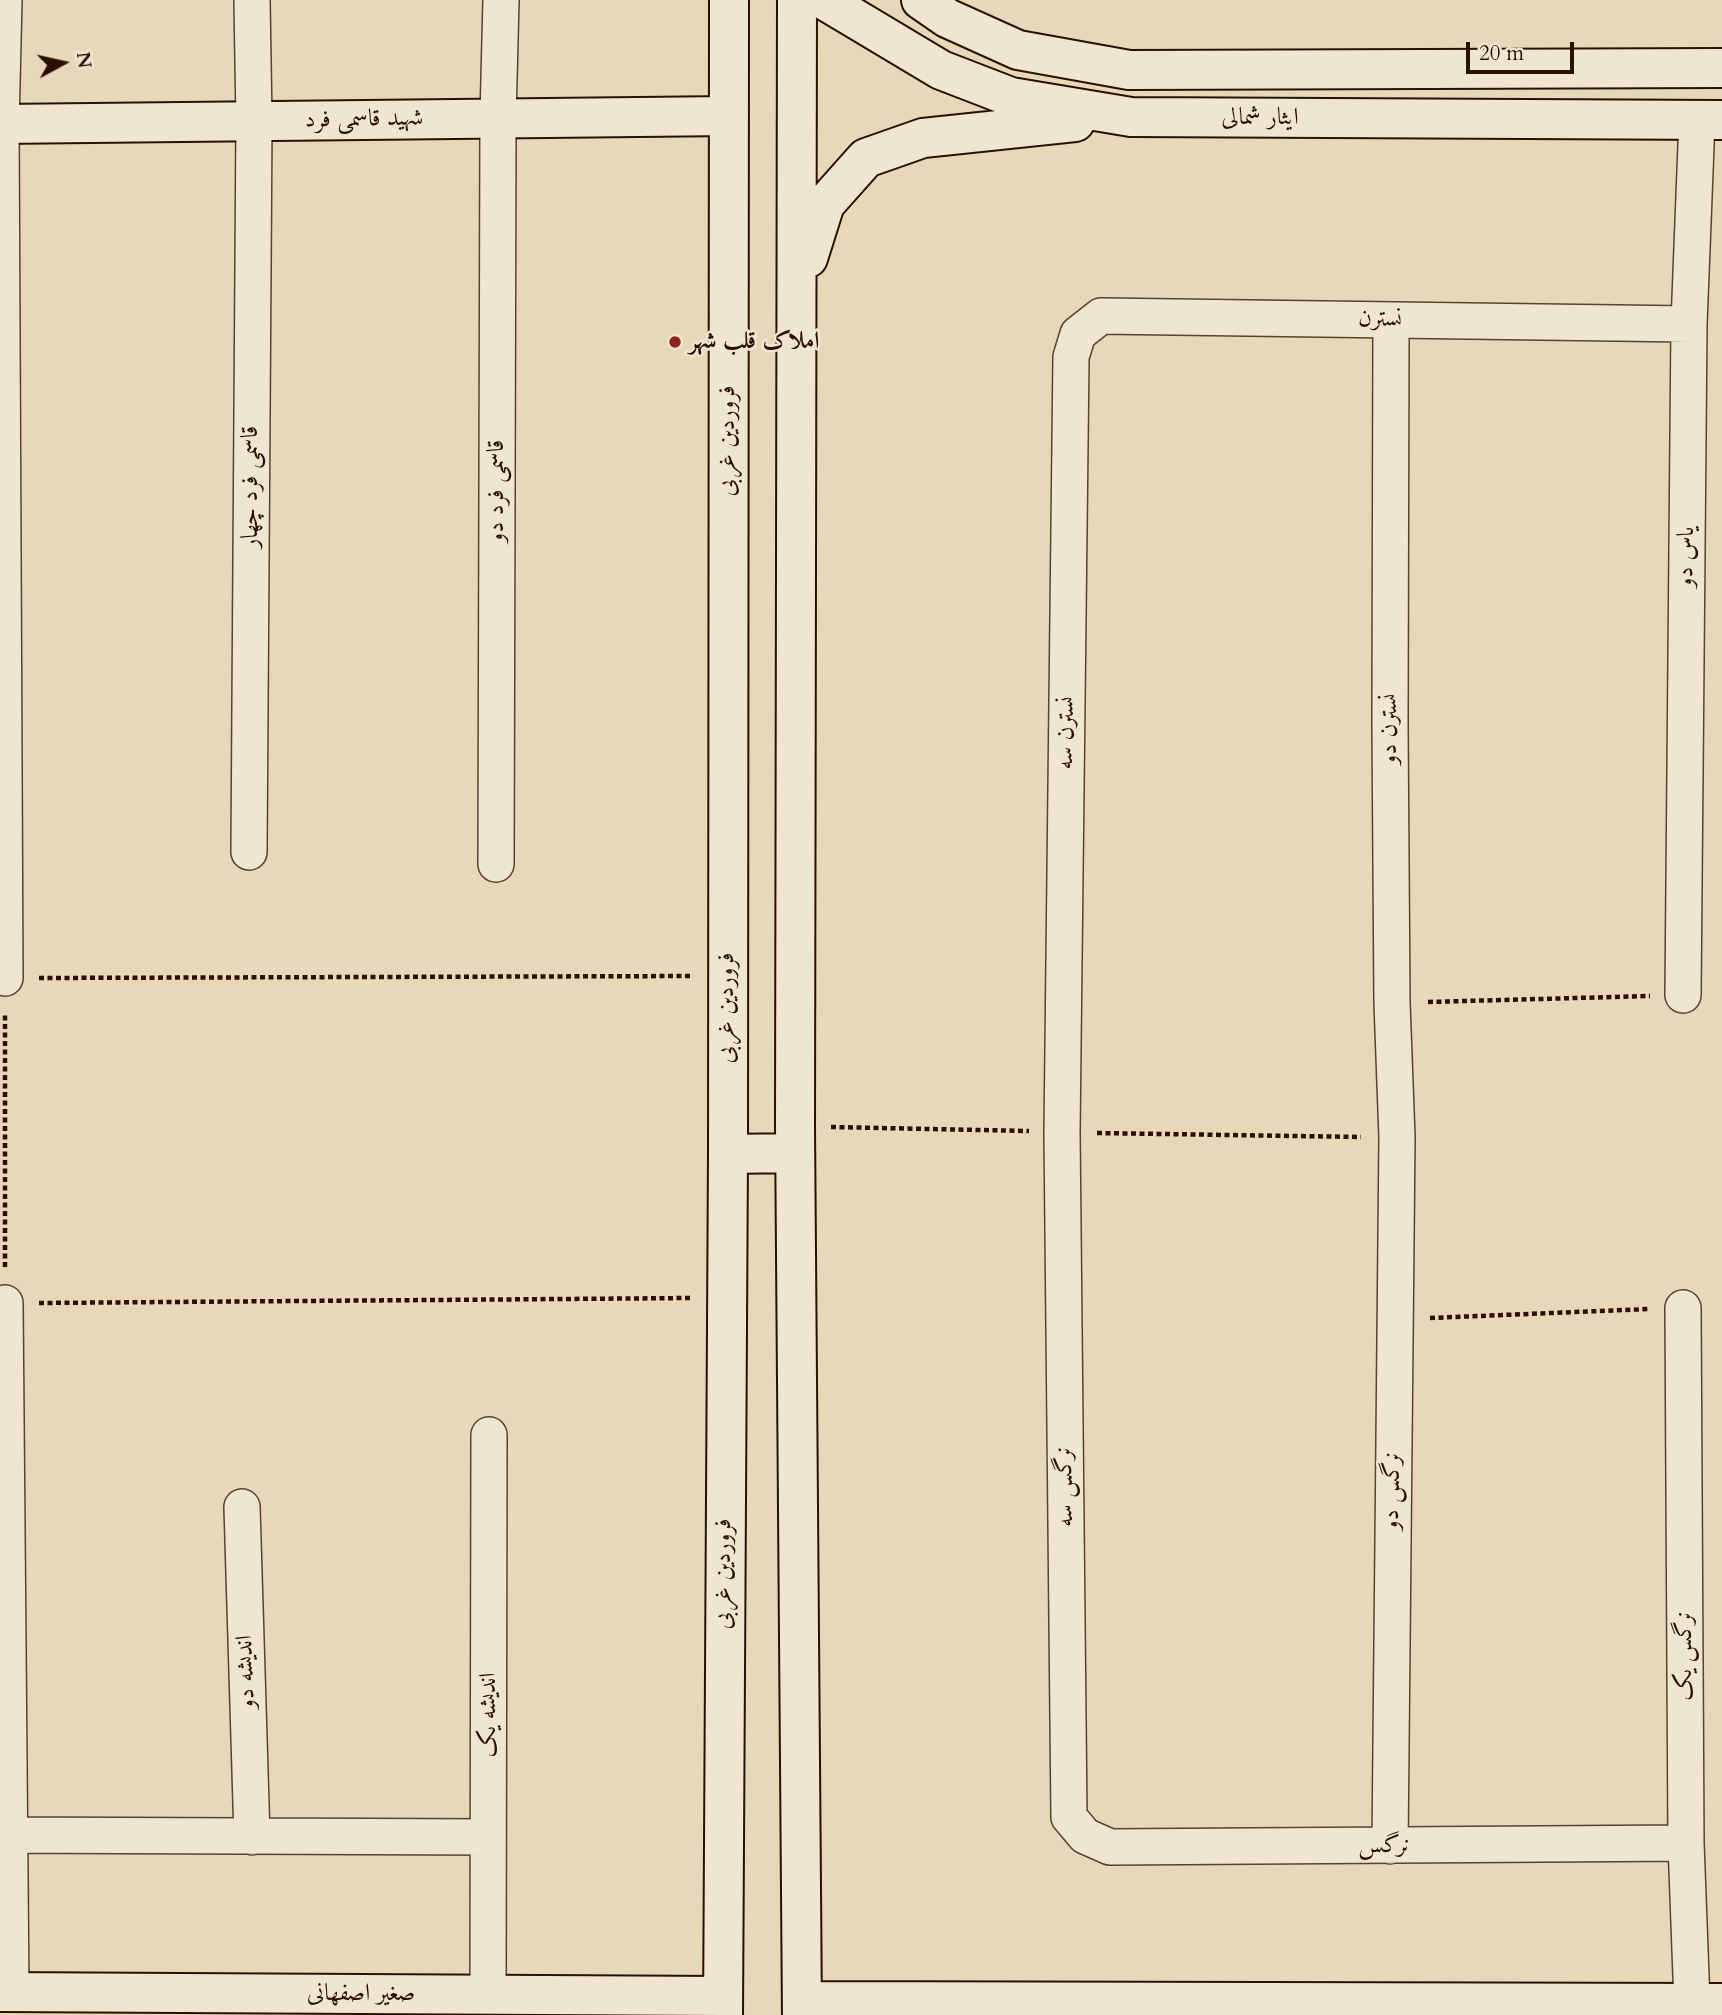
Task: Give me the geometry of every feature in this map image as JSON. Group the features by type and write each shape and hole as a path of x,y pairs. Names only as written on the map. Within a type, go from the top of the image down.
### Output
{"main road":[{"name":"فروردین غربی","path":"723,2006 729,0"},
{"path":"797,0 795,1153 802,2008 1707,2003"},
{"name":"ایثار شمالی","path":"824,0 941,70 1000,93 1130,117 1709,120"},
{"name":"ایثار شمالی","path":"921,0 947,18 1018,50 1129,70 1722,68"},
{"name":"شهید قاسمی فرد","path":"1,124 729,116"},
{"path":"797,294 825,204 866,158 923,138 1130,117"},
{"path":"727,1154 795,1153"},
{"name":"صغیر اصفهانی","path":"5,1992 488,1995 723,2006"}],"street":[{"path":"4,0 1,124 5,978"},
{"name":"قاسمی فرد چهار","path":"249,852 254,121 252,0"},
{"name":"قاسمی فرد دو","path":"496,864 498,118 501,0"},
{"name":"یاس دو","path":"1683,995 1689,324 1709,120"},
{"name":"نسترن","path":"1078,334 1101,316 1689,324"},
{"name":"نسترن دو","path":"1391,321 1392,1003 1397,1137"},
{"name":"نسترن سه","path":"1062,1132 1071,357 1078,334"},
{"name":"نرگس سه","path":"1062,1132 1069,1817 1085,1836"},
{"name":"نرگس دو","path":"1390,1846 1397,1137"},
{"path":"5,1303 5,1992"},
{"name":"نرگس یک","path":"1683,1308 1686,1843 1707,2003"},
{"name":"اندیشه یک","path":"488,1995 489,1435"},
{"name":"اندیشه دو","path":"242,1507 252,1837"},
{"path":"5,1835 488,1837"},
{"name":"نرگس","path":"1085,1836 1110,1847 1686,1843"}],"path":[{"path":"725,1297 5,1303 5,978 726,976"},
{"path":"1392,1003 1683,995"},
{"path":"1395,1319 1683,1308"}],"place":[{"name":"املاک قلب شهر","path":"675,342"}]}
